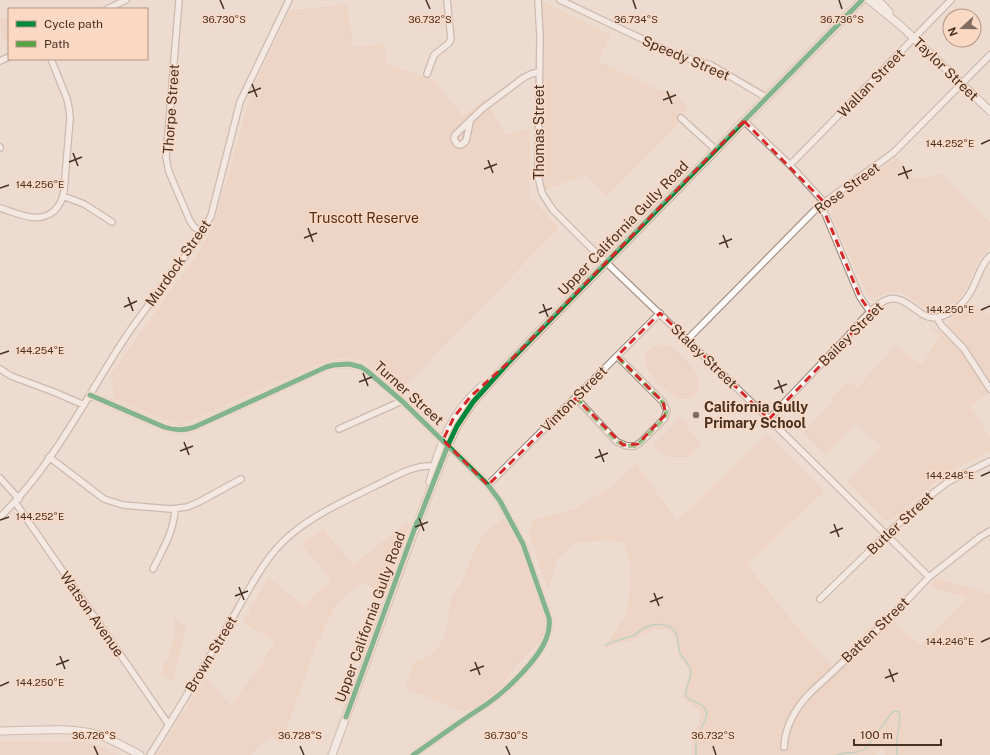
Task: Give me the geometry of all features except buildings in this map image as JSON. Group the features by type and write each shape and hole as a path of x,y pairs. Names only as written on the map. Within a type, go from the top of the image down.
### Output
{"street":[{"path":"109,8 126,0"},
{"name":"Thorpe Street","path":"179,0 166,158 169,172 190,221 194,227 202,232"},
{"name":"Murdock Street","path":"0,517 17,500 66,434 124,340 202,232 211,216 240,102 290,0"},
{"path":"427,74 434,56 451,39 447,0"},
{"name":"Thomas Street","path":"538,0 540,36 538,176 540,189 544,198 553,210 607,262"},
{"name":"Speedy Street","path":"560,0 676,55 711,65 766,98"},
{"name":"Upper California Gully Road","path":"332,755 416,527 454,417 466,401 508,363 862,0"},
{"name":"Taylor Street","path":"869,0 901,26 990,111"},
{"name":"Taylor Street","path":"878,0 901,26"},
{"name":"Wallan Street","path":"790,165 951,0"},
{"name":"Rose Street","path":"688,339 822,203 894,153 990,55"},
{"path":"0,208 30,217 41,217 48,215 54,210 60,204 63,196 70,108 51,60"},
{"path":"470,122 482,109 518,81 531,74 539,72"},
{"path":"681,118 716,150"},
{"path":"744,121 790,165 822,203 860,297 871,313"},
{"path":"63,196 84,204 112,222"},
{"path":"990,256 984,263 973,287 963,303 949,313 937,318 941,325 964,350 990,389"},
{"name":"Staley Street","path":"607,262 688,339 929,577"},
{"name":"Bailey Street","path":"769,419 882,302 894,299 904,301 928,317 937,318"},
{"name":"Vinton Street","path":"488,485 660,313"},
{"path":"576,398 617,442 627,446 638,444 664,419 667,411 663,402 616,356"},
{"name":"Turner Street","path":"90,395 164,427 175,430 185,430 195,427 326,367 349,364 361,367 368,371 402,400 488,485 500,501 526,549 550,624 544,643 526,668 505,690 413,755"},
{"path":"0,369 10,376 84,405"},
{"path":"339,429 402,400"},
{"path":"49,457 100,497 108,501 128,506 175,509 194,505 241,479"},
{"name":"Butler Street","path":"820,599 887,534 940,487 990,461"},
{"name":"Brown Street","path":"150,755 255,581 277,549 287,538 300,527 355,496 411,470 427,466 437,467"},
{"name":"Watson Avenue","path":"0,478 17,500 169,725"},
{"path":"153,568 170,535 175,509"},
{"name":"Batten Street","path":"784,747 784,738 793,716 800,704 848,656 887,621 929,577 980,537 990,531"},
{"path":"0,731 56,730 88,732 108,738 140,755"}],"highlighted area":[{"path":"744,121 824,202 821,204 860,297 871,313 769,419 660,313 617,356 663,402 666,414 638,444 623,445 576,398 488,485 443,440 454,417 471,396 508,363"}],"green space":[{"path":"542,1 611,35 598,61 659,90 677,94 687,109 675,127 606,197 586,175 545,190 544,189 542,175"},
{"name":"Truscott Reserve","path":"347,4 353,47 384,44 386,63 434,81 463,116 485,99 505,135 530,129 529,196 559,228 401,390 364,361 340,358 312,367 181,425 172,423 114,398 111,374 198,253 213,225 227,181 251,92 288,14 294,10"},
{"path":"8,16 8,47 0,27 0,20"},
{"path":"896,157 916,179 941,174 990,222 990,248 982,254 960,299 940,312 932,313 901,291 888,292 873,299 867,294 831,214 833,206 836,202"},
{"path":"971,307 975,307 990,314 990,381 967,347 949,326 950,320 953,317"},
{"path":"931,326 941,332 957,347 988,394 970,406 990,438 990,451 945,474 898,515 891,520 884,520 847,482 881,447 856,423 825,455 803,433 833,402 831,399 849,381 857,388 895,346 922,365 940,335 929,328"},
{"path":"658,345 666,345 672,348 688,362 697,375 699,386 697,391 690,399 678,399 656,381 650,373 646,365 645,357 649,350"},
{"path":"680,417 690,426 687,429 701,443 688,457 666,457 653,445"},
{"path":"767,434 824,491 747,565 801,632 832,666 884,613 920,646 967,598 929,586 937,578 990,594 990,755 885,755 883,747 875,755 692,755 692,741 702,713 682,697 689,677 688,667 679,655 675,636 666,629 653,630 630,641 615,644 604,650 628,610 631,567 624,542 606,540 575,543 557,559 548,590 529,534 533,520 574,509 616,484 635,462 677,521"},
{"path":"504,517 525,555 546,623 544,637 517,665 498,691 482,704 464,712 405,688 414,662 427,657 436,650 446,635 452,597 463,580 472,556 482,536"},
{"path":"406,523 410,526 385,592 360,583 337,603 316,646 281,744 271,736 250,755 157,755 205,677 231,705 258,669 275,641 243,623 268,577 305,607 314,595 332,580 301,544 323,529 353,565"},
{"path":"174,618 186,628 173,681 161,675 165,661 168,660 169,651 175,638"},
{"path":"0,741 85,742 99,746 117,755 0,755"}],"waterway":[{"path":"605,645 634,635 644,628 657,624 669,626 675,632 680,653 691,672 686,695 691,700 701,704 706,710 707,715 696,741 696,755"},
{"path":"837,755 858,752 865,749 894,711 899,712 900,720 897,739 897,755"}],"marked path":[{"path":"576,398 617,442 627,446 635,446 641,442 664,419 667,411 663,402 617,356"}],"cycle path":[{"path":"416,527 448,445 457,426 473,402 508,363 862,0"},
{"path":"90,395 164,427 177,430 186,429 195,427 326,367 349,364 361,367 367,371 402,401 488,485 500,501 523,544 549,618 548,634 542,647 529,665 503,691 487,704 413,755"},
{"path":"346,717 417,522"}],"place":[{"name":"California Gully Primary School","path":"696,415"}]}
